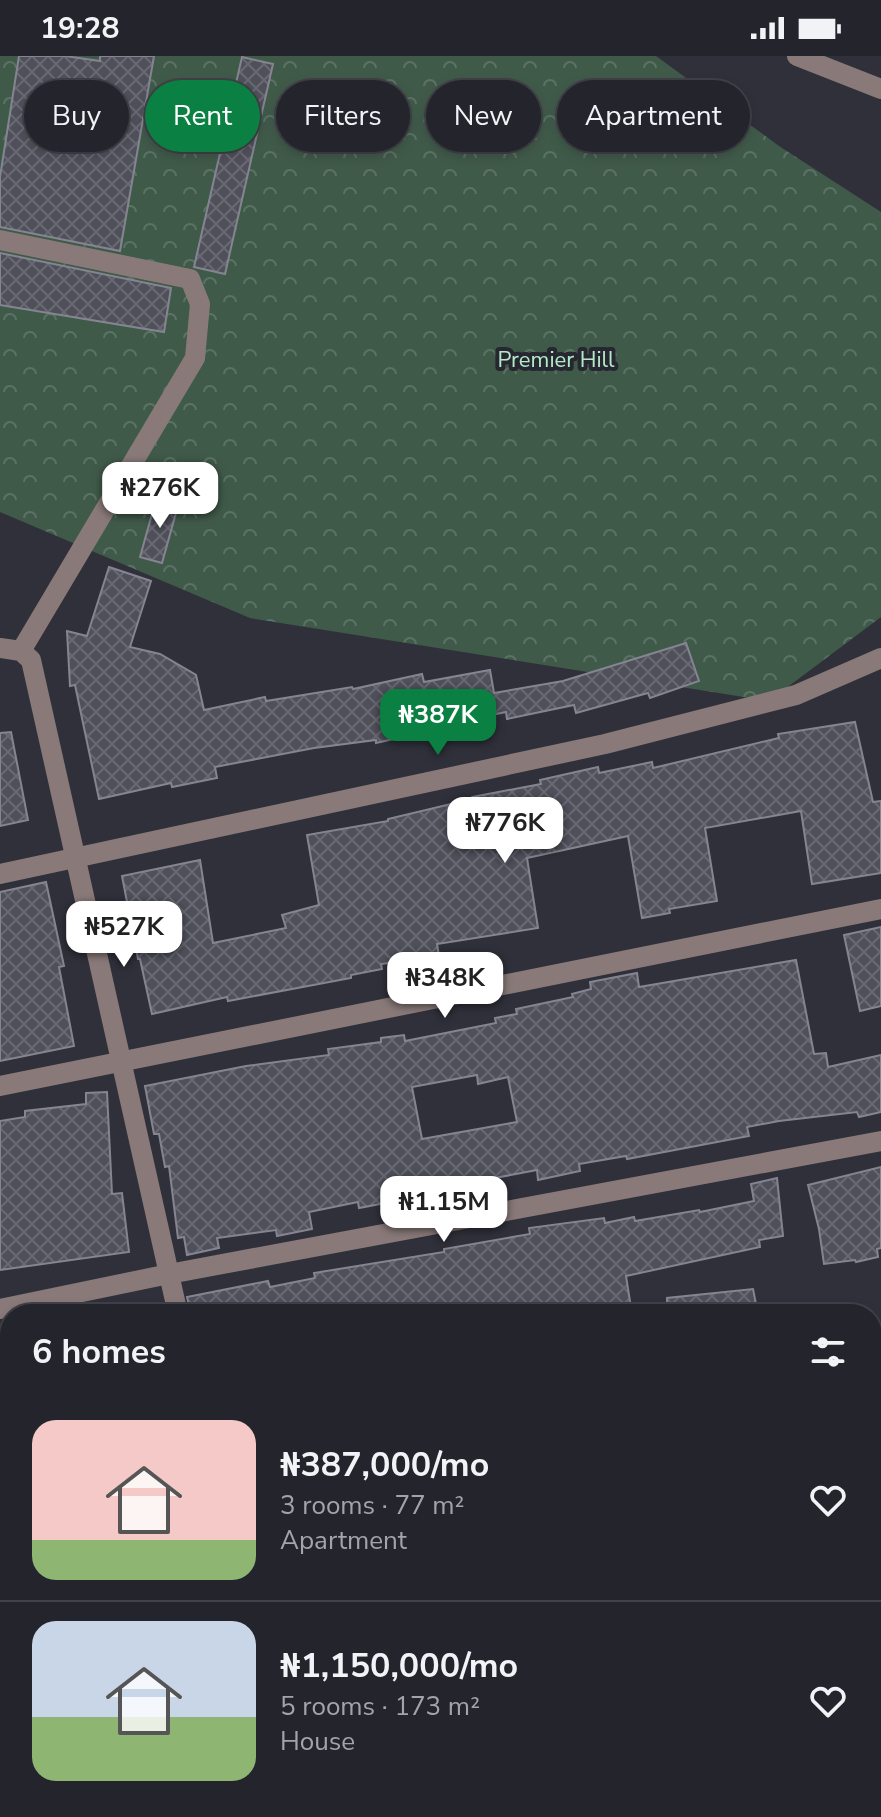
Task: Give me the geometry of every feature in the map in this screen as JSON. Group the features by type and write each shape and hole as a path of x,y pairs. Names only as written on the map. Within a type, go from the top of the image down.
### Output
{"street":[{"path":"797,56 881,89"},
{"path":"0,240 190,279 200,304 195,358 21,651"},
{"path":"0,648 21,651 31,660 176,1304"},
{"path":"0,874 605,744 796,695 881,658"},
{"path":"0,1086 881,909"},
{"path":"24,1304 169,1274 881,1141"}],"green space":[{"name":"Premier Hill","path":"0,56 656,56 689,80 557,80 557,152 750,152 750,125 881,212 881,617 769,701 250,618 0,512"}],"building":[{"path":"19,56 65,56 100,61 100,56 154,56 150,80 145,80 145,108 120,251 0,227 0,177"},
{"path":"242,57 273,64 260,121 260,80 237,80"},
{"path":"220,152 253,152 225,274 194,267"},
{"path":"0,253 171,288 164,332 0,305"},
{"path":"157,496 179,502 162,563 140,557"},
{"path":"109,567 151,581 130,647 160,654 196,675 204,710 265,697 266,701 353,689 422,674 424,682 490,670 494,693 563,681 686,643 699,681 650,698 648,693 576,713 574,705 507,719 506,712 376,743 376,740 314,748 215,767 217,778 172,787 171,783 99,799 75,685 70,686 67,631 87,636"},
{"path":"855,722 873,802 881,801 881,873 812,884 801,811 705,828 717,901 669,909 670,913 642,918 628,836 527,858 538,928 437,944 439,956 381,964 382,969 351,975 351,978 228,1001 227,997 152,1014 122,876 200,860 213,943 286,928 282,915 319,905 307,835 388,821 598,767 599,773 652,762 653,768 779,738 778,734"},
{"path":"11,732 28,820 0,826 0,733"},
{"path":"46,882 64,966 59,967 74,1046 0,1061 0,892"},
{"path":"881,927 881,1006 860,1011 844,935"},
{"path":"796,960 814,1054 826,1053 828,1067 881,1055 881,1112 859,1117 857,1112 779,1121 747,1127 749,1136 627,1159 626,1156 579,1164 580,1171 538,1180 537,1170 359,1208 358,1202 309,1212 312,1229 277,1236 276,1230 217,1238 219,1248 187,1255 184,1237 178,1238 169,1166 165,1167 159,1134 154,1134 145,1086 246,1066 329,1055 328,1049 381,1042 381,1038 404,1035 405,1041 496,1023 495,1018 517,1014 516,1009 573,997 572,994 591,989 590,982 637,973 639,987","holes":["477,1075 478,1084 508,1077 517,1122 422,1139 412,1087"]},
{"path":"107,1092 112,1194 122,1193 129,1252 0,1270 0,1121 25,1117 25,1111 86,1104 86,1093"},
{"path":"881,1167 881,1248 877,1249 878,1257 824,1264 808,1185"},
{"path":"777,1178 783,1236 759,1240 760,1247 626,1276 630,1304 189,1304 187,1297 268,1281 270,1287 315,1278 314,1273 444,1252 444,1249 530,1234 529,1228 604,1218 605,1223 634,1217 635,1221 700,1212 754,1201 751,1184"},
{"path":"753,1289 756,1304 667,1304 667,1298"}]}
